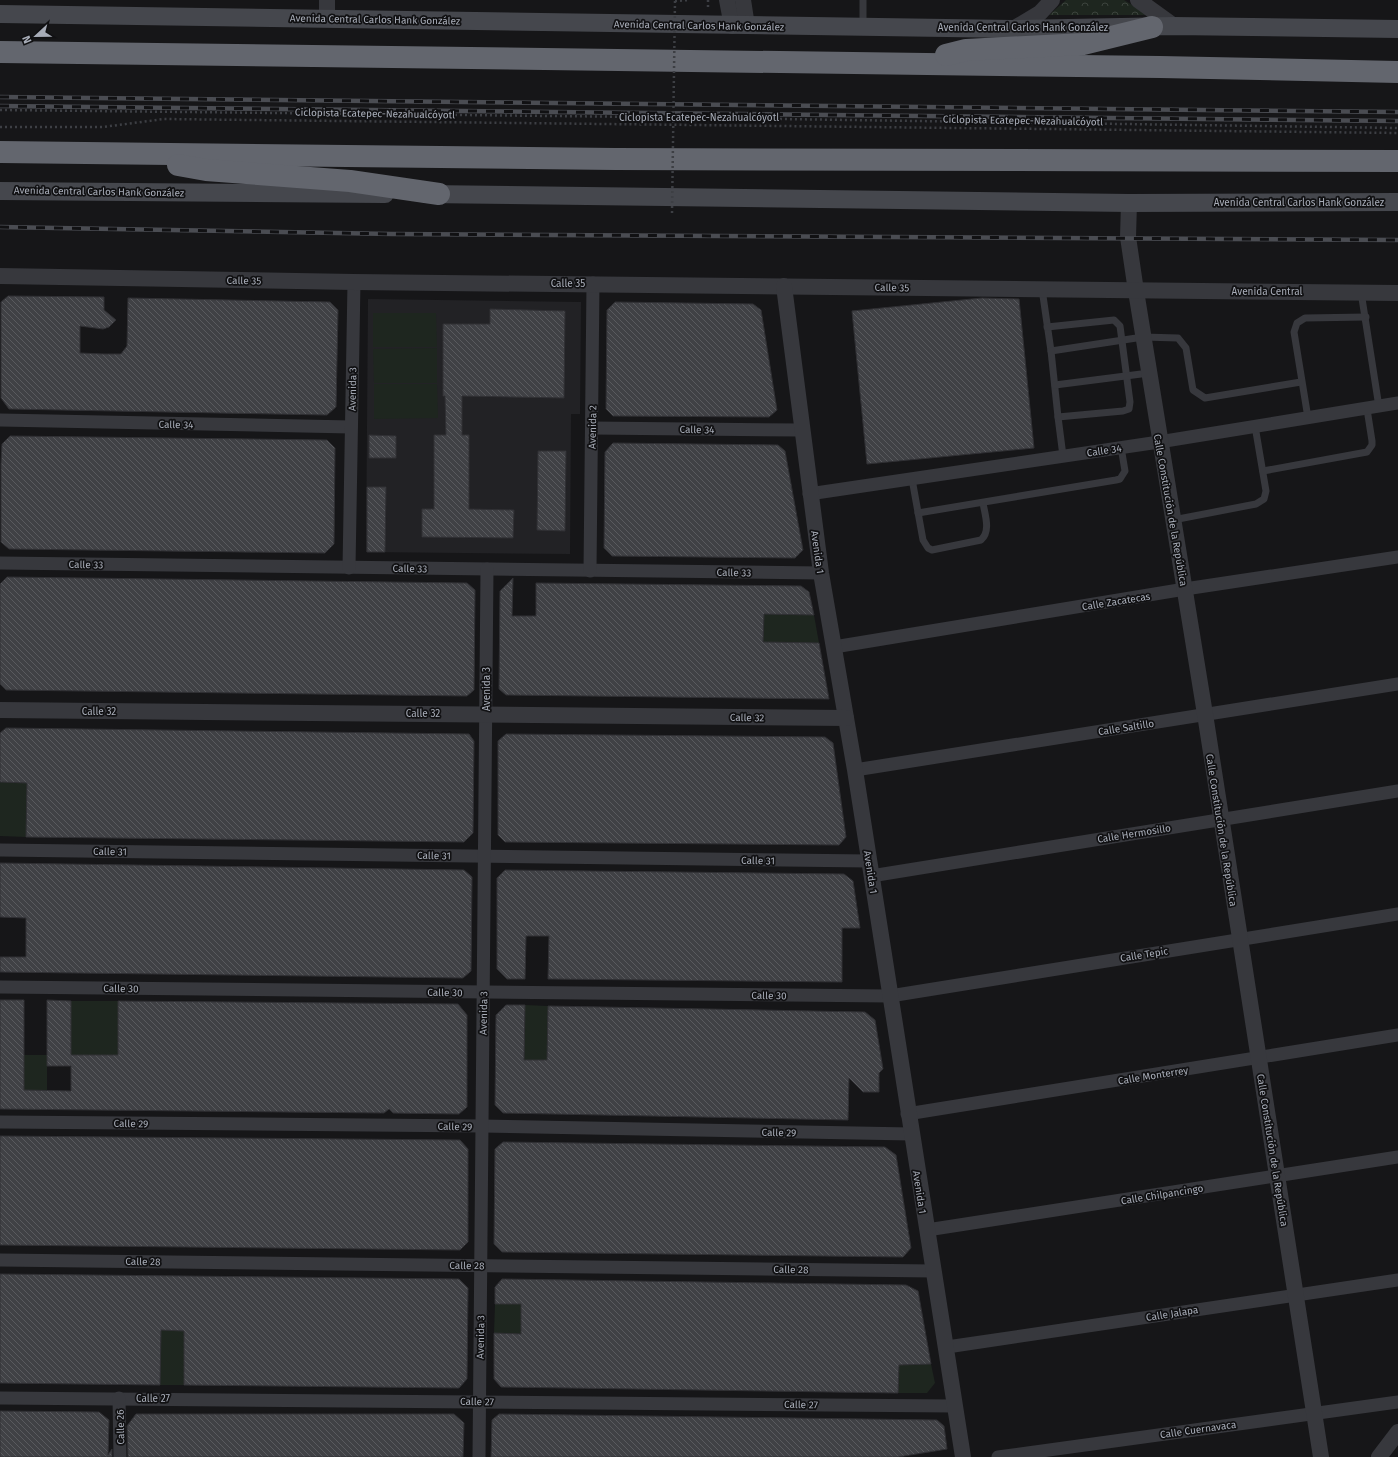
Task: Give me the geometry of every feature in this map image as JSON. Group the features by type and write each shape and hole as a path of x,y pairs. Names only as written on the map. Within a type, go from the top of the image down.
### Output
{"highway":[{"path":"922,64 942,56 966,50 1083,44 1152,27"},
{"path":"0,52 1398,72"},
{"path":"0,152 623,159 1398,161"},
{"path":"114,154 206,170 350,181 439,194"}],"main road":[{"name":"Avenida Central Carlos Hank González","path":"0,14 1013,29 1174,26 1398,29"},
{"name":"Avenida Central Carlos Hank González","path":"0,190 439,194 696,199 1398,202"}],"street":[{"path":"327,0 327,18"},
{"path":"727,0 739,26"},
{"path":"739,26 743,0"},
{"path":"1013,29 1040,13 1052,0"},
{"path":"1138,0 1174,26"},
{"name":"Calle Constitución de la República","path":"1129,202 1128,237 1143,337 1205,714 1220,818 1278,1176 1321,1457"},
{"name":"Calle 35","path":"0,276 354,282 593,283 1136,290"},
{"name":"Avenida 3","path":"349,568 354,282"},
{"name":"Avenida 2","path":"590,571 593,283"},
{"name":"Avenida 1","path":"784,286 809,494 821,573 846,718 907,1114 947,1347 954,1406 963,1457"},
{"name":"Avenida Central","path":"1136,290 1398,293"},
{"name":"Calle 34","path":"809,494 1160,442 1398,403"},
{"name":"Calle 34","path":"0,420 351,427"},
{"name":"Calle 34","path":"592,428 801,430"},
{"name":"Calle Zacatecas","path":"834,647 1185,589 1398,557"},
{"name":"Calle 33","path":"0,563 821,573"},
{"name":"Avenida 3","path":"479,1457 487,569"},
{"name":"Calle Saltillo","path":"854,770 1398,684"},
{"name":"Calle 32","path":"0,710 846,718"},
{"name":"Calle Hermosillo","path":"870,868 1398,791"},
{"name":"Calle 31","path":"0,850 484,856 870,868"},
{"name":"Calle Tepic","path":"890,996 1239,938 1398,914"},
{"name":"Calle 30","path":"0,987 890,996"},
{"name":"Calle Monterrey","path":"907,1114 1398,1035"},
{"name":"Calle 29","path":"0,1122 482,1126 911,1134"},
{"name":"Calle Chilpancingo","path":"926,1230 1398,1156"},
{"name":"Calle 28","path":"0,1260 934,1271"},
{"name":"Calle Jalapa","path":"947,1347 1398,1280"},
{"name":"Calle 27","path":"0,1398 954,1406"},
{"name":"Calle 26","path":"119,1398 120,1457"},
{"name":"Calle Cuernavaca","path":"998,1457 1314,1412 1398,1402"},
{"path":"1379,1457 1398,1432"}],"lane":[{"path":"862,0 863,26"},
{"path":"1042,288 1063,456"},
{"path":"1263,471 1367,452 1372,445 1373,408 1366,317 1361,292"},
{"path":"1308,418 1294,332 1297,322 1305,318 1366,317"},
{"path":"1047,327 1114,320 1120,326 1127,375 1130,402 1126,410 1058,417"},
{"path":"1051,351 1143,337 1178,338 1182,341 1186,348 1193,390 1205,398 1302,382"},
{"path":"1055,385 1149,373"},
{"path":"1173,520 1260,502 1265,495 1263,471 1255,426"},
{"path":"918,513 1120,479 1125,471 1121,447"},
{"path":"912,479 925,545 928,548 937,550 977,542 985,537 987,529 983,503"}],"path":[{"path":"672,213 675,1 689,0"},
{"path":"0,110 643,117 1398,128"},
{"name":"Ciclopista Ecatepec-Nezahualcóyotl","path":"0,126 103,127 164,119 1398,133"}],"shaded area":[{"path":"368,299 581,302 580,414 571,414 570,554 366,552"}],"green space":[{"path":"1066,0 1124,0 1148,15 1049,15"},
{"path":"373,313 436,313 437,347 373,347"},
{"path":"437,348 437,383 374,383 373,349"},
{"path":"374,384 437,384 438,418 374,419"},
{"path":"764,614 814,615 819,643 763,642"},
{"path":"0,782 27,783 26,837 0,836"},
{"path":"71,1001 118,1001 118,1056 71,1055"},
{"path":"525,1005 548,1006 547,1060 524,1060"},
{"path":"24,1055 47,1055 47,1110 24,1110"},
{"path":"495,1304 521,1304 521,1334 494,1333"},
{"path":"161,1330 184,1331 184,1385 160,1385"},
{"path":"931,1364 935,1383 927,1393 898,1393 899,1365"}],"building":[{"path":"8,296 104,297 104,310 116,320 109,327 103,329 80,326 80,353 103,354 121,354 127,346 128,298 330,302 338,310 336,407 327,415 9,409 1,398 1,302"},
{"path":"982,298 1019,299 1034,448 867,464 852,311"},
{"path":"615,302 753,304 761,310 777,410 769,417 613,416 606,409 607,310"},
{"path":"490,309 565,311 564,398 462,396 462,435 469,435 469,509 514,510 513,538 422,537 422,509 434,509 434,435 446,435 445,396 443,396 443,324 490,324"},
{"path":"369,435 396,436 396,458 369,458"},
{"path":"10,436 327,440 335,448 334,544 325,553 9,549 1,542 1,464 2,444"},
{"path":"613,443 778,445 785,451 803,550 795,558 612,556 604,548 605,452"},
{"path":"538,451 566,451 565,531 537,530"},
{"path":"367,487 386,487 385,552 367,552"},
{"path":"7,577 467,583 475,590 474,690 467,696 6,690 0,684 0,584"},
{"path":"513,578 512,616 536,616 536,583 801,586 809,592 814,615 764,614 763,642 819,643 829,699 506,695 499,689 500,591"},
{"path":"6,728 469,734 474,741 473,833 464,842 26,837 27,783 0,782 0,733"},
{"path":"506,734 825,737 833,743 846,837 839,845 505,842 498,835 498,741"},
{"path":"0,863 464,870 472,877 471,971 463,978 0,972 0,957 26,957 26,918 0,917"},
{"path":"505,870 844,874 853,881 860,928 842,928 842,982 548,979 549,936 526,936 525,979 507,979 497,969 497,878"},
{"path":"0,1000 24,1000 24,1090 71,1091 71,1066 47,1066 47,1000 71,1001 71,1055 118,1055 118,1001 458,1004 467,1015 467,1107 459,1114 393,1113 389,1109 384,1113 0,1109"},
{"path":"506,1005 525,1005 524,1060 547,1060 548,1006 865,1012 875,1020 883,1069 879,1073 879,1092 863,1092 849,1078 848,1120 503,1113 495,1105 496,1015"},
{"path":"0,1136 460,1140 468,1149 468,1242 460,1250 0,1245"},
{"path":"503,1142 885,1147 896,1155 911,1248 903,1257 502,1252 494,1244 495,1149"},
{"path":"0,1274 459,1279 468,1288 467,1379 459,1388 184,1385 184,1331 161,1330 160,1385 0,1383"},
{"path":"502,1279 906,1285 918,1291 931,1364 899,1365 898,1393 501,1387 494,1379 494,1333 521,1334 521,1304 495,1304 495,1287"},
{"path":"0,1411 99,1412 109,1420 108,1455 112,1449 112,1457 0,1457"},
{"path":"136,1414 454,1414 464,1423 463,1457 128,1457 127,1426"},
{"path":"499,1414 937,1420 944,1426 947,1449 898,1457 491,1457 492,1420"}],"railway":[{"path":"0,97 1398,112"},
{"path":"0,106 1398,121"},
{"path":"0,227 392,234 1398,240"}]}
